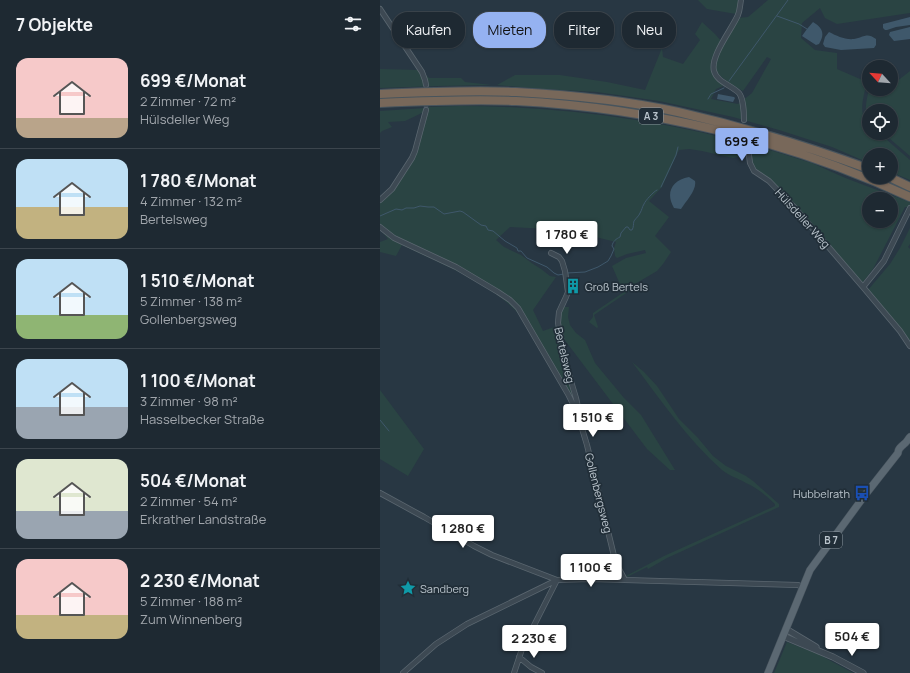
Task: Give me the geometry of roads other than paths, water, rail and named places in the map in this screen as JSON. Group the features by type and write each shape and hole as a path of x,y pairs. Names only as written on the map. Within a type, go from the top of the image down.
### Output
{"highway":[{"name":"A 3","path":"380,94 472,91 514,92 554,94 619,102 677,112 751,130 829,154 862,166"},
{"name":"A 3","path":"380,103 514,101 580,106 648,116 720,131 795,152 878,182 910,197"},
{"path":"898,181 910,187"}],"main road":[{"name":"B 7","path":"768,673 802,587 813,564 898,453 905,447 905,444 910,437"}],"street":[{"path":"741,0 738,16 724,38 713,67 718,78 739,94 742,101 744,120"},
{"path":"380,9 422,72 426,85"},
{"path":"380,200 392,189 412,158 426,110"},
{"name":"Hülsdeller Weg","path":"748,148 750,163 754,170 782,193 864,287 900,331 910,346"},
{"path":"864,287 884,261 910,208"},
{"name":"Gollenbergsweg","path":"380,227 394,238 456,267 498,292 510,300 518,308 568,394 579,418 615,560 625,580"},
{"name":"Bertelsweg","path":"551,253 562,261 565,273 567,295 559,312 558,322 567,368 579,411 579,418"},
{"path":"380,494 492,555 557,580 625,580 802,587"},
{"path":"514,673 522,649 557,580"},
{"path":"403,673 436,644 467,624 557,580"},
{"path":"786,629 863,673"},
{"path":"783,636 833,657"},
{"path":"519,657 531,668 542,673"}],"water":[{"path":"910,17 910,25 887,30 883,28 883,24"},
{"path":"813,22 821,29 822,32 822,37 819,44 816,45 802,36"},
{"path":"910,27 910,39 894,41 889,35 890,32"},
{"path":"829,32 847,39 870,36 876,39 876,45 874,48 841,50 825,47 823,44 825,37"},
{"path":"718,94 735,98 733,102 717,99"},
{"path":"689,177 695,181 693,192 681,209 674,208 671,202 670,192 674,184"}],"waterway":[{"path":"729,81 788,0"},
{"path":"777,16 799,24 807,29"},
{"path":"708,99 711,94 724,88"},
{"path":"661,187 676,155 678,147"},
{"path":"567,273 585,272 608,261 614,249 612,246 614,241 620,237 621,233 626,227 632,230 634,221 640,214 645,203 657,190"},
{"path":"380,216 396,209 402,210 420,206 434,207 444,214 460,211 481,225 486,226 488,230 493,231 505,241 517,248 518,251 521,251 527,258 547,267 558,275 564,274"},
{"path":"380,420 389,431"}],"tunnel":[{"path":"426,85 426,110"}],"place":[{"name":"Groß Bertels","path":"573,286"},
{"name":"Hubbelrath","path":"862,493"},
{"name":"Sandberg","path":"408,588"}]}
